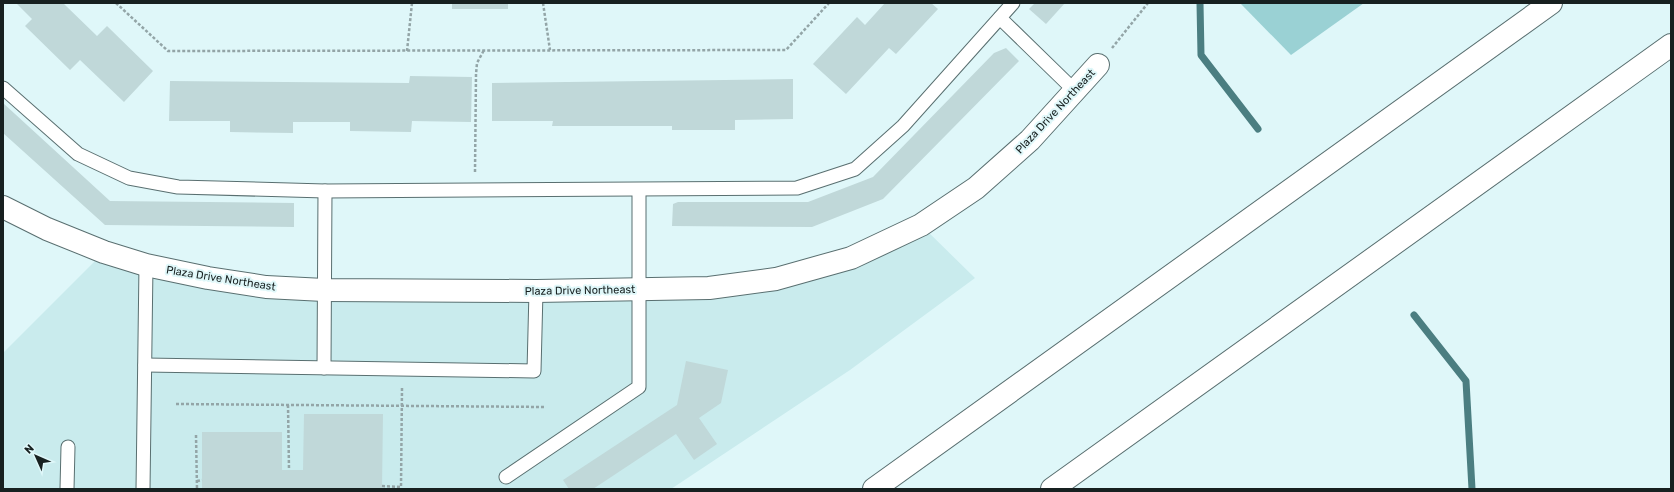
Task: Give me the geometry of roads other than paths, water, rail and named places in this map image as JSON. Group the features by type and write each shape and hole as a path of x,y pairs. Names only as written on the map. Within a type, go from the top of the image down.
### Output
{"main road":[{"path":"874,489 1551,3"},
{"path":"1052,489 1671,45"},
{"name":"Plaza Drive Northeast","path":"3,207 47,229 104,252 146,265 208,278 266,287 324,290 536,291 709,288 776,279 851,258 921,224 976,188 1030,140 1098,65"}],"lane":[{"path":"3,88 78,154 129,178 178,187 325,191 797,188 855,169 903,126 1013,3"},
{"path":"1000,18 1075,91"},
{"path":"506,477 639,388 639,190"},
{"path":"324,368 325,191"},
{"path":"143,489 146,265"},
{"path":"145,365 534,371 536,291"},
{"path":"67,489 68,447"}],"waterway":[{"path":"1200,3 1201,55 1258,129"},
{"path":"1414,315 1466,381 1472,489"}]}
